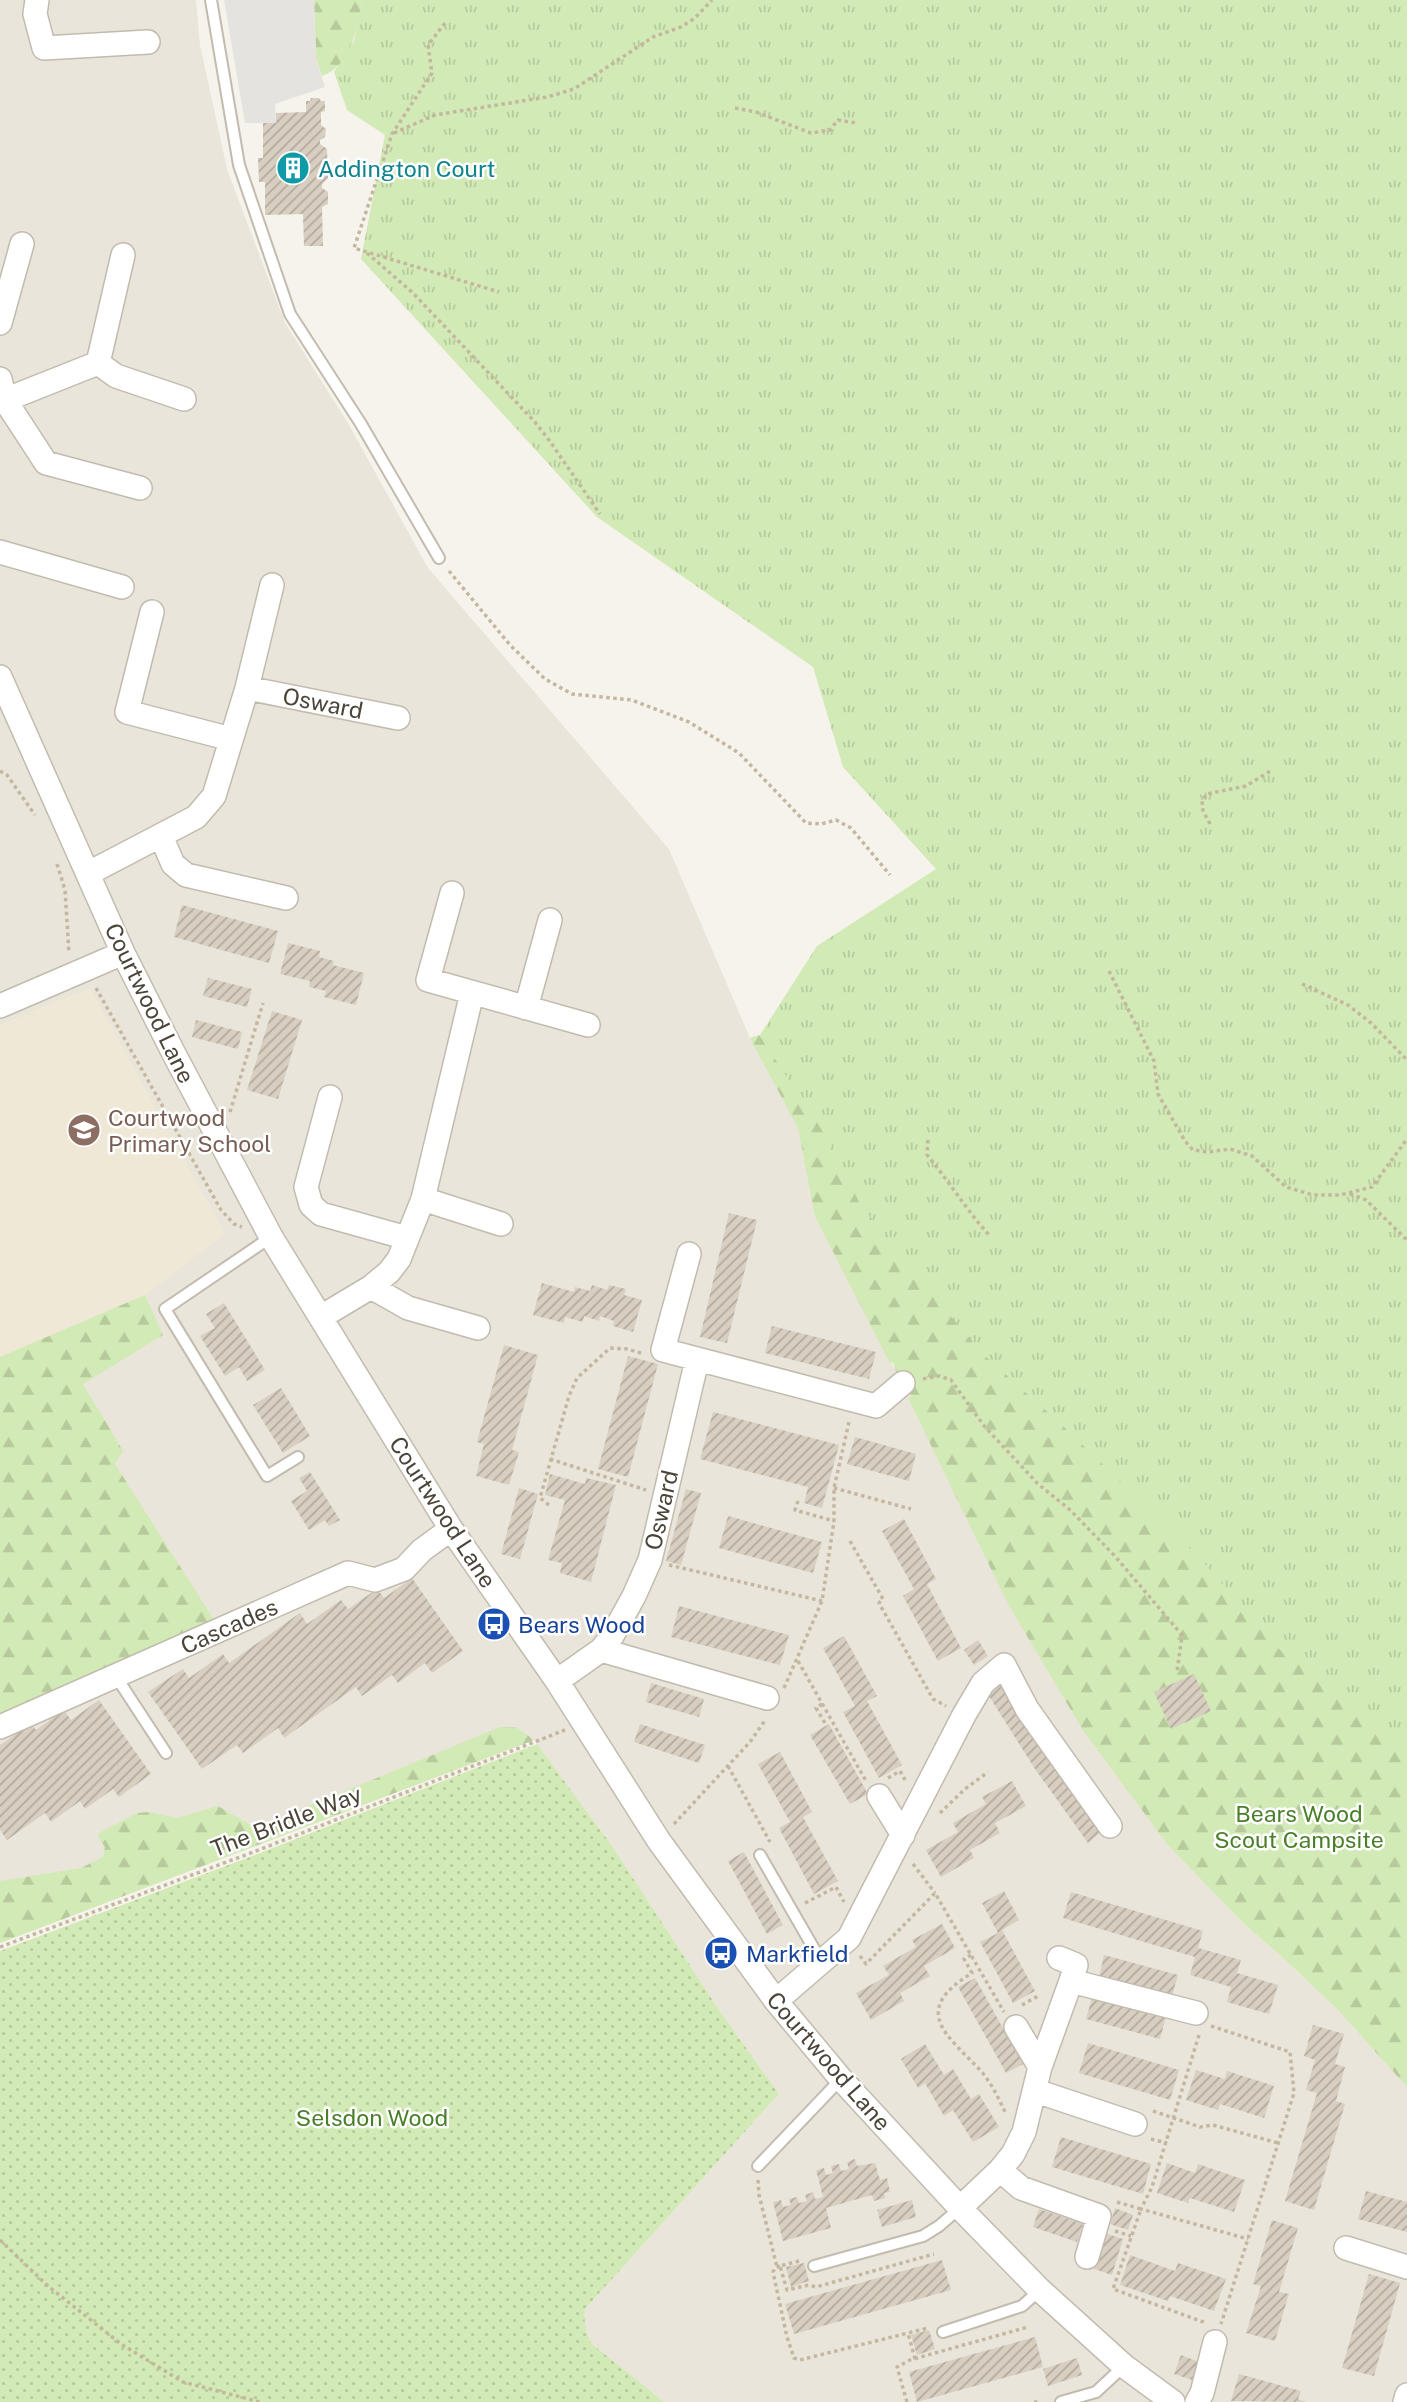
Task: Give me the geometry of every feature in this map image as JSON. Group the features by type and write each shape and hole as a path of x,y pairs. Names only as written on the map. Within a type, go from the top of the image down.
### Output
{"street":[{"path":"37,0 35,15 44,48 148,42"},
{"path":"0,323 22,244"},
{"path":"98,363 123,255"},
{"path":"98,363 2,394 46,463 140,488"},
{"path":"98,363 116,376 184,399"},
{"path":"0,552 122,587"},
{"path":"89,873 196,817 214,796 247,688 272,585"},
{"path":"152,612 127,712 231,739"},
{"name":"Osward","path":"247,688 398,718"},
{"name":"Courtwood Lane","path":"3,690 89,873 123,953 271,1237 451,1529 557,1681 659,1841 776,2001 841,2078 960,2208 1040,2290 1124,2366 1173,2402"},
{"path":"161,836 173,864 186,875 286,898"},
{"path":"452,893 428,980 587,1025"},
{"path":"526,1007 550,920"},
{"path":"0,1006 84,978 123,953"},
{"path":"321,1317 371,1287 394,1266 423,1199 472,993"},
{"path":"330,1097 306,1187 311,1205 321,1214 407,1238"},
{"path":"423,1199 501,1224"},
{"path":"689,1254 663,1350 876,1406 903,1383"},
{"path":"371,1287 408,1308 478,1328"},
{"name":"Osward","path":"557,1681 601,1650 612,1636 650,1560 696,1360"},
{"name":"Cascades","path":"0,1727 348,1573 375,1580 404,1569 422,1550 451,1529"},
{"path":"601,1650 772,1700"},
{"path":"776,2001 853,1932 900,1840 928,1809 964,1715 983,1683 1004,1665 1027,1709 1110,1826"},
{"path":"876,1789 900,1840"},
{"path":"960,2208 1013,2154 1024,2132 1040,2067 1076,1965 1059,1958"},
{"path":"1072,1981 1200,2017"},
{"path":"1013,2017 1040,2067"},
{"path":"1036,2091 1143,2117"},
{"path":"1000,2169 1021,2188 1099,2216 1087,2257"},
{"path":"1346,2248 1407,2267"},
{"path":"1197,2402 1202,2393 1217,2335"},
{"path":"1405,2402 1407,2395"}],"lane":[{"path":"211,0 239,165 289,314 361,424 439,558"},
{"path":"271,1237 165,1308 267,1476 298,1457"},
{"path":"115,1675 166,1753"},
{"path":"760,1855 821,1961"},
{"path":"758,2166 841,2078"},
{"path":"809,2263 923,2236 960,2208"},
{"path":"938,2329 1023,2306 1040,2290"},
{"path":"1062,2402 1096,2392 1124,2366"}],"path":[{"path":"392,134 435,115 547,97 574,89 653,37 688,23 712,0"},
{"path":"445,23 428,45 432,73 392,134 354,248 499,292"},
{"path":"735,108 756,112 811,132 830,130 838,120 856,122"},
{"path":"366,252 413,293 534,421 600,514"},
{"path":"439,558 510,645 545,679 572,694 632,700 689,722 738,754 806,823 821,824 836,820 851,828 890,875"},
{"path":"1210,824 1203,811 1202,800 1207,794 1246,786 1272,770"},
{"path":"0,771 7,775 39,822"},
{"path":"57,864 65,890 69,956 221,1210 234,1224 271,1237"},
{"path":"1109,971 1154,1061 1158,1094 1185,1141 1194,1150 1208,1152 1230,1149 1252,1156 1286,1187 1314,1195 1347,1193 1373,1186 1407,1139"},
{"path":"1302,984 1348,1005 1371,1023 1407,1060"},
{"path":"220,1142 263,1003"},
{"path":"928,1140 927,1155 990,1236"},
{"path":"1347,1193 1366,1200 1407,1240"},
{"path":"549,1505 540,1498 569,1396 577,1378 610,1349 627,1349 652,1356 663,1350"},
{"path":"903,1383 939,1376 951,1380 985,1427 1038,1484 1069,1509 1105,1546 1182,1635 1177,1671"},
{"path":"659,1841 750,1742 772,1700 798,1661 822,1601 834,1521 834,1488 854,1400"},
{"path":"550,1459 665,1496"},
{"path":"834,1488 911,1509"},
{"path":"797,1501 795,1510 834,1521"},
{"path":"850,1541 883,1599 879,1603 933,1699 964,1715"},
{"path":"650,1560 822,1601"},
{"path":"798,1661 876,1789 900,1771 928,1809 965,1789 988,1772"},
{"path":"822,1704 816,1708 825,1723"},
{"name":"The Bridle Way","path":"0,1947 256,1852 583,1723"},
{"path":"728,1766 774,1847"},
{"path":"900,1840 1013,2017 1038,1996"},
{"path":"799,1892 805,1903 836,1887 866,1964 935,1893"},
{"path":"971,1954 964,1959 972,1973 943,1997 938,2017 947,2036 989,2082 1013,2126 1024,2132"},
{"path":"1200,2017 1213,2028 1290,2052 1294,2093 1217,2335 1113,2289 1175,2119 1200,2017"},
{"path":"1143,2117 1175,2119 1200,2127 1213,2125 1278,2143"},
{"path":"758,2184 781,2266"},
{"path":"1116,2202 1248,2239"},
{"path":"0,2240 48,2286 121,2344 183,2382 260,2402"},
{"path":"809,2263 781,2266 773,2272 794,2358 800,2360 908,2333 938,2329"},
{"path":"907,2402 897,2367 915,2359 1028,2327"},
{"path":"908,2333 915,2359"}],"shaded area":[{"path":"0,0 196,0 200,45 227,169 285,323 349,425 428,568 669,849 750,1038 798,1128 815,1216 896,1372 910,1392 911,1396 908,1398 937,1455 1168,1844 1244,1924 1338,2010 1407,2087 1407,2402 664,2402 642,2386 592,2344 586,2334 585,2309 779,2094 717,2007 612,1846 534,1740 0,1943"},
{"path":"224,0 314,0 316,59 325,87 275,104 276,123 245,123"},
{"name":"Courtwood Primary School","path":"90,988 225,1234 145,1295 0,1357 0,1025"}],"green space":[{"path":"314,0 362,0 347,55 332,71 322,76 316,59"},
{"path":"362,0 1407,0 1407,1773 896,1372 893,1362 890,1363 815,1216 798,1128 750,1038 760,1035 817,946 936,869 843,767 813,667 597,517 361,259 385,135 347,110 334,72 354,41"},
{"name":"Bears Wood Scout Campsite","path":"759,1035 828,1139 859,1202 906,1264 983,1354 1062,1425 1199,1557 1282,1652 1328,1683 1374,1721 1407,1740 1407,2087 1338,2010 1244,1924 1168,1845 1084,1732 1008,1604 908,1398 911,1396 910,1392 896,1372 893,1362 890,1363 815,1216 798,1128 750,1038"},
{"path":"145,1295 163,1335 83,1384 123,1451 115,1464 214,1620 0,1718 0,1357"},
{"path":"500,1727 516,1727 534,1740 0,1943 0,1881 81,1868 103,1857 105,1847 98,1837 99,1833 137,1813 150,1812 177,1818 218,1806 249,1824 261,1826"},
{"name":"Selsdon Wood","path":"537,1744 612,1846 717,2007 779,2094 585,2309 586,2327 592,2344 664,2402 0,2402 0,1951 255,1855"}],"building":[{"name":"Addington Court","path":"311,98 325,101 325,111 321,112 321,125 326,129 325,137 320,140 320,144 327,149 328,178 322,184 322,188 328,192 328,204 322,207 323,246 304,246 303,214 265,215 265,182 259,182 258,158 263,158 263,123 276,123 276,113 306,112 306,101"},
{"path":"182,905 278,931 269,963 174,937"},
{"path":"288,943 320,951 319,957 334,961 333,965 364,973 356,1005 324,997 326,991 309,987 310,981 280,974"},
{"path":"208,978 252,989 247,1007 203,996"},
{"path":"272,1011 302,1020 278,1099 247,1090"},
{"path":"196,1020 242,1032 238,1049 192,1037"},
{"path":"729,1213 757,1220 727,1343 700,1337"},
{"path":"542,1283 574,1292 575,1287 590,1291 592,1285 607,1290 609,1285 626,1289 624,1295 642,1300 633,1332 613,1326 614,1321 600,1316 599,1321 584,1316 583,1322 565,1317 564,1323 533,1315"},
{"path":"224,1303 265,1370 247,1381 239,1367 225,1376 200,1336 215,1328 206,1314"},
{"path":"772,1326 876,1352 869,1379 765,1353"},
{"path":"504,1345 538,1355 512,1450 519,1452 509,1485 476,1476 484,1444 477,1442"},
{"path":"628,1356 658,1364 628,1477 598,1469"},
{"path":"281,1388 310,1436 283,1453 253,1405"},
{"path":"713,1412 839,1445 822,1508 804,1503 808,1487 700,1459"},
{"path":"855,1437 916,1454 909,1481 847,1464"},
{"path":"310,1472 340,1520 329,1526 325,1520 309,1530 291,1501 307,1491 299,1478"},
{"path":"550,1474 585,1484 586,1478 616,1485 591,1582 560,1573 562,1563 548,1560 565,1500 545,1495"},
{"path":"519,1488 538,1494 520,1559 501,1554"},
{"path":"686,1489 701,1493 681,1565 666,1561"},
{"path":"728,1516 822,1542 813,1573 719,1548"},
{"path":"904,1519 936,1579 927,1584 961,1648 938,1661 903,1596 914,1589 882,1531"},
{"path":"412,1578 463,1651 432,1673 425,1663 398,1683 392,1675 362,1696 356,1687 284,1738 278,1728 243,1753 237,1745 202,1769 148,1692 183,1669 189,1678 223,1654 229,1663 300,1613 307,1624 341,1600 348,1609 377,1589 384,1598"},
{"path":"679,1606 789,1635 780,1665 671,1637"},
{"path":"844,1636 877,1696 867,1701 902,1765 879,1778 843,1712 855,1706 823,1648"},
{"path":"978,1640 988,1656 974,1665 964,1650"},
{"path":"1194,1674 1211,1711 1171,1729 1154,1692"},
{"path":"651,1683 704,1699 699,1717 646,1702"},
{"path":"1000,1684 1048,1758 1102,1831 1088,1843 1035,1769 987,1693"},
{"path":"99,1700 151,1774 119,1797 113,1789 85,1809 80,1801 51,1822 45,1813 7,1840 0,1830 0,1745 31,1724 36,1730 64,1710 71,1720"},
{"path":"640,1724 705,1745 699,1763 634,1742"},
{"path":"829,1724 868,1794 850,1804 810,1735"},
{"path":"780,1752 812,1812 803,1817 838,1881 814,1894 779,1828 790,1822 758,1764"},
{"path":"1012,1781 1026,1806 995,1823 1000,1833 970,1850 974,1858 941,1877 926,1850 958,1832 953,1823 986,1804 982,1797"},
{"path":"744,1852 783,1925 767,1934 728,1861"},
{"path":"1004,1891 1019,1920 1002,1930 1035,1991 1013,2003 980,1942 998,1933 982,1903"},
{"path":"1071,1892 1203,1931 1198,1948 1241,1960 1237,1973 1278,1985 1269,2014 1227,2002 1231,1987 1190,1975 1195,1957 1063,1918"},
{"path":"942,1924 955,1948 924,1966 930,1976 900,1993 904,2001 871,2020 856,1993 889,1975 883,1966 916,1947 912,1940"},
{"path":"1104,1955 1178,1975 1172,1996 1099,1977"},
{"path":"975,1978 1023,2064 1006,2073 958,1987"},
{"path":"1092,1998 1166,2017 1160,2039 1086,2019"},
{"path":"1313,2025 1344,2034 1335,2064 1345,2067 1336,2101 1345,2104 1314,2210 1285,2201 1317,2093 1306,2090 1315,2060 1304,2056"},
{"path":"1088,2043 1179,2070 1170,2100 1079,2073"},
{"path":"925,2044 944,2075 953,2069 971,2099 979,2094 999,2127 973,2142 953,2110 944,2116 925,2083 918,2088 901,2059"},
{"path":"1196,2070 1225,2079 1227,2071 1274,2086 1264,2118 1220,2104 1218,2110 1186,2100"},
{"path":"1061,2137 1151,2164 1143,2194 1052,2167"},
{"path":"855,2159 857,2166 875,2163 880,2180 887,2178 890,2192 884,2193 885,2198 874,2201 872,2195 826,2208 831,2228 783,2241 773,2202 781,2200 783,2207 791,2205 789,2199 797,2197 799,2203 807,2201 805,2195 813,2192 815,2199 823,2197 816,2170 824,2168 826,2175 833,2173 831,2166 839,2164 841,2171 849,2169 847,2162"},
{"path":"1167,2163 1195,2173 1198,2164 1245,2180 1234,2212 1190,2198 1188,2203 1157,2193"},
{"path":"1366,2191 1407,2202 1407,2232 1358,2219"},
{"path":"912,2200 916,2217 882,2227 877,2210"},
{"path":"1115,2208 1133,2215 1128,2230 1110,2224"},
{"path":"1039,2209 1083,2224 1077,2242 1033,2227"},
{"path":"1272,2220 1298,2228 1279,2292 1289,2294 1275,2341 1246,2333 1261,2286 1253,2284"},
{"path":"1105,2233 1123,2239 1112,2275 1094,2269"},
{"path":"1130,2255 1175,2271 1178,2263 1226,2279 1214,2311 1170,2296 1168,2301 1120,2285"},
{"path":"942,2260 951,2290 794,2334 785,2304"},
{"path":"804,2263 809,2281 791,2287 786,2267"},
{"path":"1369,2274 1400,2283 1374,2376 1342,2368"},
{"path":"929,2330 935,2349 917,2355 911,2335"},
{"path":"1035,2337 1043,2367 917,2402 909,2372"},
{"path":"1181,2355 1199,2362 1192,2380 1174,2374"},
{"path":"1077,2358 1082,2375 1048,2386 1043,2369"},
{"path":"1239,2374 1301,2391 1298,2399 1305,2402 1231,2401"}],"place":[{"name":"Addington Court","path":"293,168"},
{"name":"Courtwood Primary School","path":"84,1130"},
{"name":"Bears Wood","path":"494,1624"},
{"name":"Markfield","path":"721,1953"}]}
